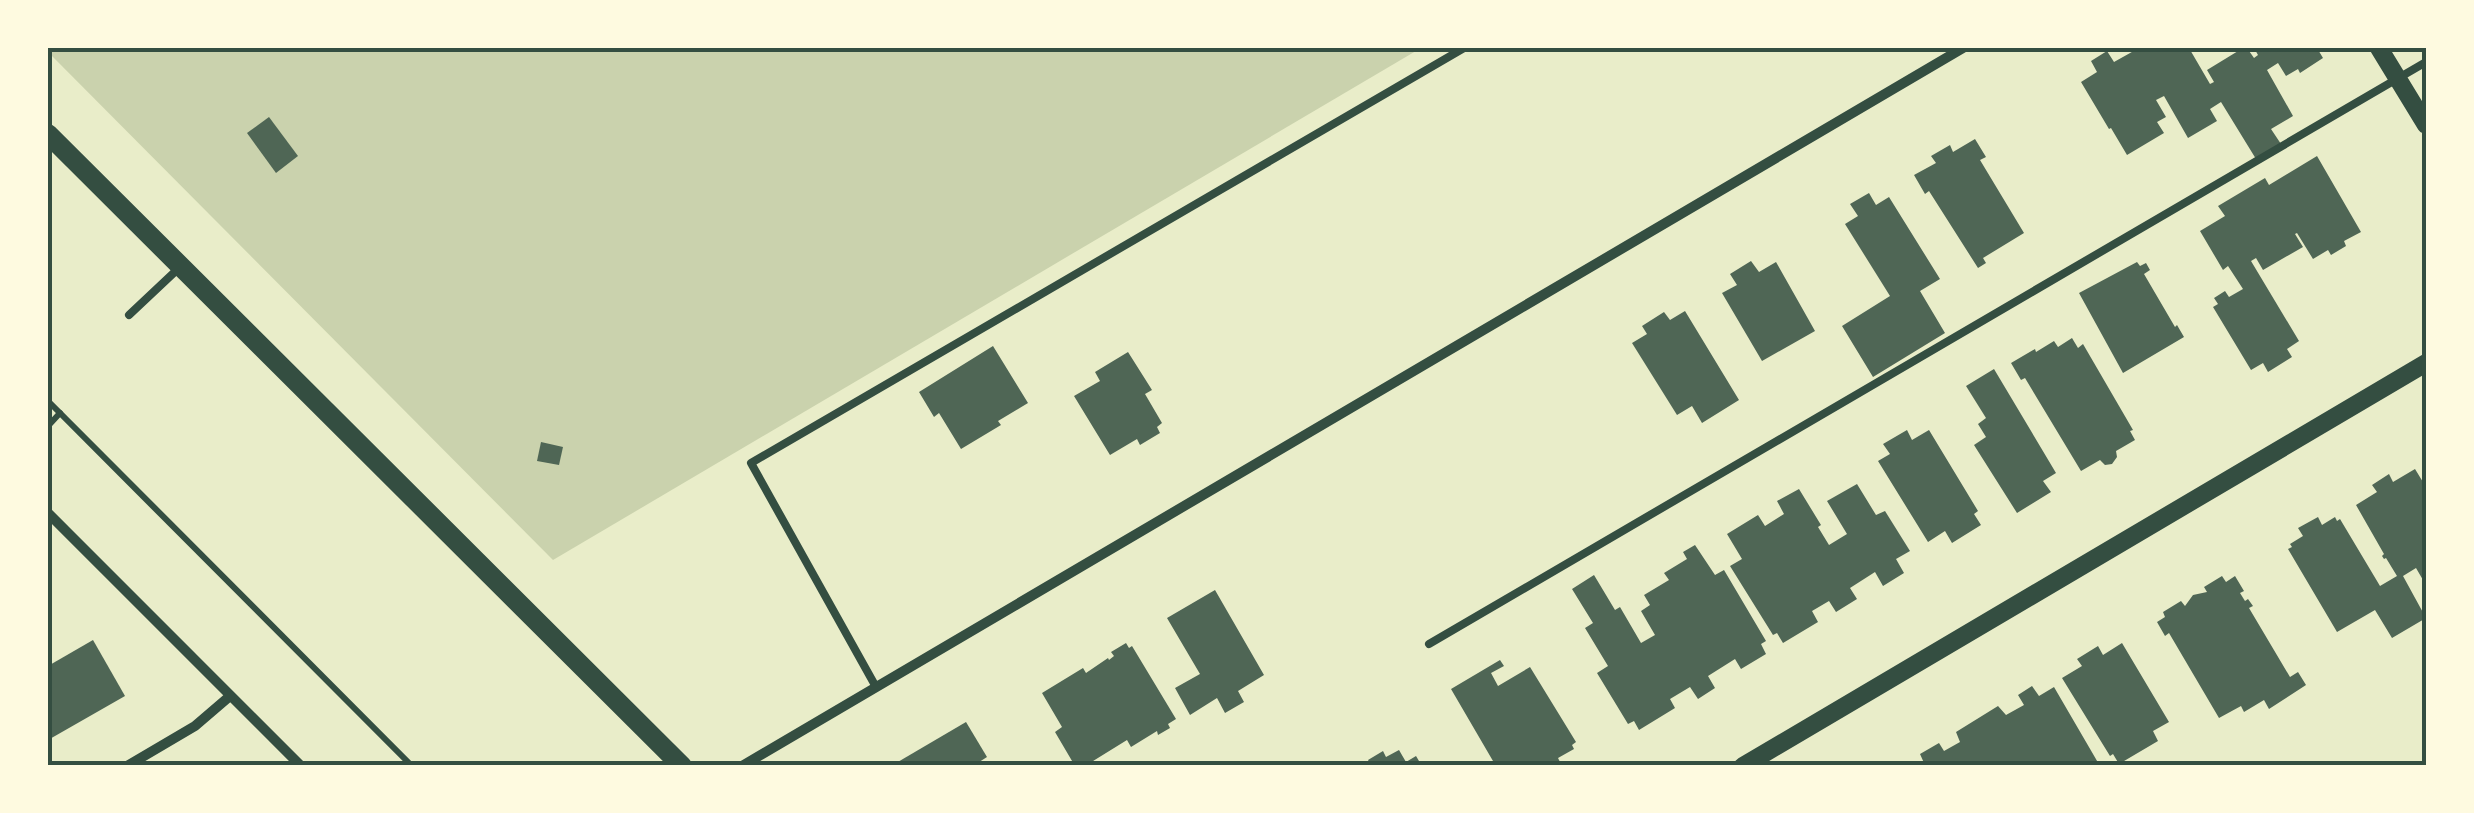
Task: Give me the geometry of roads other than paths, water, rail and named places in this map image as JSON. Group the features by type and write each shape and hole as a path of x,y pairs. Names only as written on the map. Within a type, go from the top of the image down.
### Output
{"main road":[{"path":"48,134 682,766"}],"street":[{"path":"742,766 1963,48"},
{"path":"2380,48 2426,125"},
{"path":"1743,766 2426,364"},
{"path":"48,513 300,766"},
{"path":"126,766 195,726 230,696"}],"lane":[{"path":"876,687 752,463 1464,48"},
{"path":"1429,644 2426,62"},
{"path":"129,316 180,266"}]}
